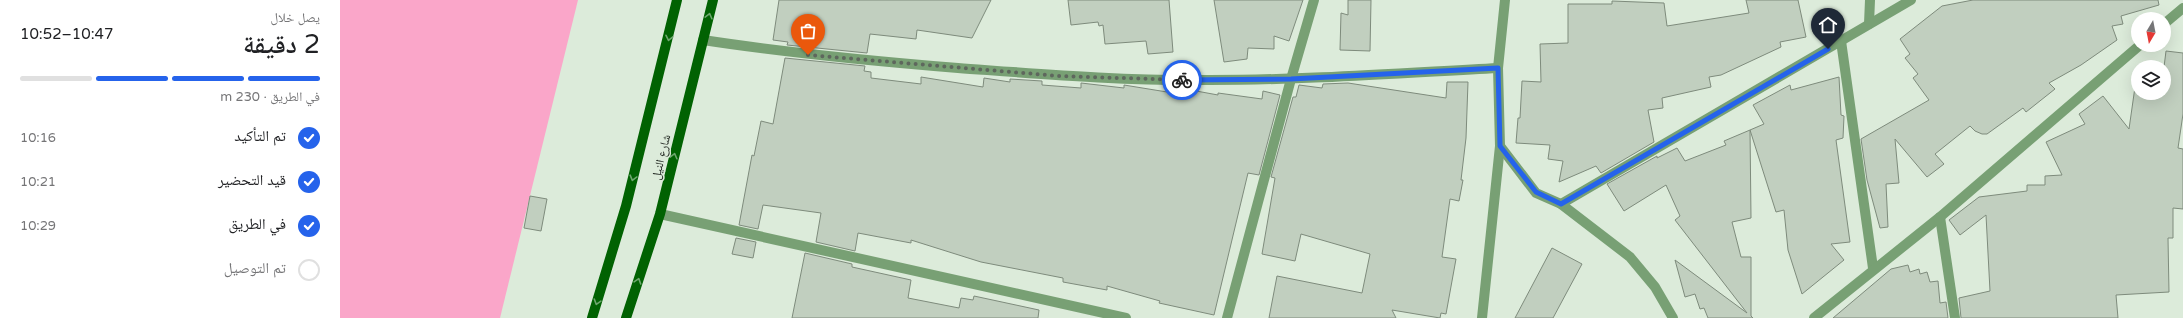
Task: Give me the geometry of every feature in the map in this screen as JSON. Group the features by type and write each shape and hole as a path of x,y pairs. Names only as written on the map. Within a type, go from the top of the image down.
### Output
{"main road":[{"name":"شارع النيل","path":"592,318 626,206 677,0"},
{"name":"شارع النيل","path":"626,318 660,214 713,0"}],"street":[{"path":"1227,318 1291,79 1314,0"},
{"path":"1482,318 1500,146 1498,68 1505,0"},
{"path":"1869,24 1870,0"},
{"path":"1561,204 1911,0"},
{"path":"2171,18 2183,8"},
{"path":"703,40 776,52 846,59 1059,76 1145,80 1291,79 1498,68"},
{"path":"1841,41 1873,268"},
{"path":"1814,318 1873,268 1940,217 2132,52"},
{"path":"1500,146 1536,192 1561,204 1630,258 1655,286 1673,318"},
{"path":"660,214 1126,318"},
{"path":"1940,217 1956,318"}],"shaded area":[{"path":"340,0 578,0 500,318 340,318"}],"building":[{"path":"779,0 991,0 972,38 917,30 916,39 870,34 867,53 787,45 788,42 773,40"},
{"path":"1068,0 1169,0 1173,52 1148,54 1146,41 1105,44 1103,25 1099,26 1098,22 1071,25"},
{"path":"1214,0 1303,0 1289,41 1274,36 1274,49 1248,48 1247,59 1224,62"},
{"path":"1348,0 1371,0 1370,51 1340,50 1341,13 1348,15"},
{"path":"1746,0 1798,0 1806,37 1780,42 1781,47 1721,75 1709,77 1711,87 1662,98 1663,108 1648,110 1654,142 1601,173 1596,166 1559,182 1563,161 1548,159 1550,145 1516,143 1518,118 1520,118 1522,81 1541,82 1540,44 1568,43 1568,4 1612,4 1612,1 1664,3 1667,26 1749,13"},
{"path":"1973,0 2158,0 2159,5 2121,16 2123,24 2112,26 2117,40 2081,65 2049,83 2055,89 2026,112 2023,108 1987,134 1982,134 1975,131 1970,126 1935,154 1944,164 1927,177 1895,139 1899,183 1886,184 1888,227 1880,228 1867,180 1861,139 1929,100 1913,78 1918,74 1905,58 1910,54 1900,39 1942,6"},
{"path":"2166,52 2183,53 2183,114 2178,148 2183,149 2183,209 2173,208 2173,238 2168,238 2169,292 2116,295 2118,318 1961,318 1959,298 1990,291 1986,215 1960,235 1949,220 1979,197 2027,191 2027,185 2045,185 2045,176 2062,175 2046,142 2085,124 2079,114 2103,96 2129,129 2133,100 2171,100 2171,60 2165,60"},
{"path":"785,58 865,66 864,71 871,72 871,78 921,84 921,77 983,87 984,78 1010,82 1010,79 1042,81 1042,85 1081,88 1081,83 1124,88 1124,85 1167,92 1169,86 1218,95 1218,93 1262,99 1263,91 1280,95 1259,175 1248,173 1214,315 1159,303 1160,301 1107,286 1107,290 1063,282 1063,278 981,262 911,240 911,243 858,233 855,251 816,242 821,213 763,205 758,229 739,225 752,155 754,156 761,121 773,124"},
{"path":"1839,77 1841,115 1844,116 1843,138 1836,140 1850,242 1831,244 1844,260 1802,294 1788,250 1784,210 1776,212 1750,130 1764,124 1753,105 1790,85 1791,90"},
{"path":"1447,82 1468,82 1466,138 1461,180 1463,180 1459,201 1450,199 1442,257 1456,259 1446,314 1441,313 1440,318 1392,310 1396,318 1269,318 1277,276 1362,293 1370,254 1301,234 1295,261 1262,254 1275,178 1271,177 1293,97 1296,97 1299,85 1322,88 1323,84 1348,83 1446,98"},
{"path":"1750,130 1751,218 1732,222 1741,257 1751,257 1751,316 1753,318 1708,318 1704,308 1700,309 1695,294 1685,297 1675,260 1747,313 1675,220 1680,216 1666,185 1624,211 1607,184 1657,156 1657,158 1677,148 1685,161 1726,145 1724,141"},
{"path":"530,196 547,199 541,231 524,228"},
{"path":"736,238 756,242 753,258 732,254"},
{"path":"1552,248 1582,264 1553,318 1515,318"},
{"path":"805,253 852,264 852,267 911,280 908,298 959,308 961,298 973,300 974,296 1039,310 1038,318 792,318"},
{"path":"1908,265 1910,272 1919,269 1920,274 1927,272 1930,282 1938,281 1940,303 1946,302 1948,318 1833,318 1891,269"}],"way so far":[{"path":"808,55 1059,76 1145,80 1182,80"}],"route":[{"path":"1182,80 1291,79 1498,68 1500,146 1536,192 1561,204 1828,49"}]}
